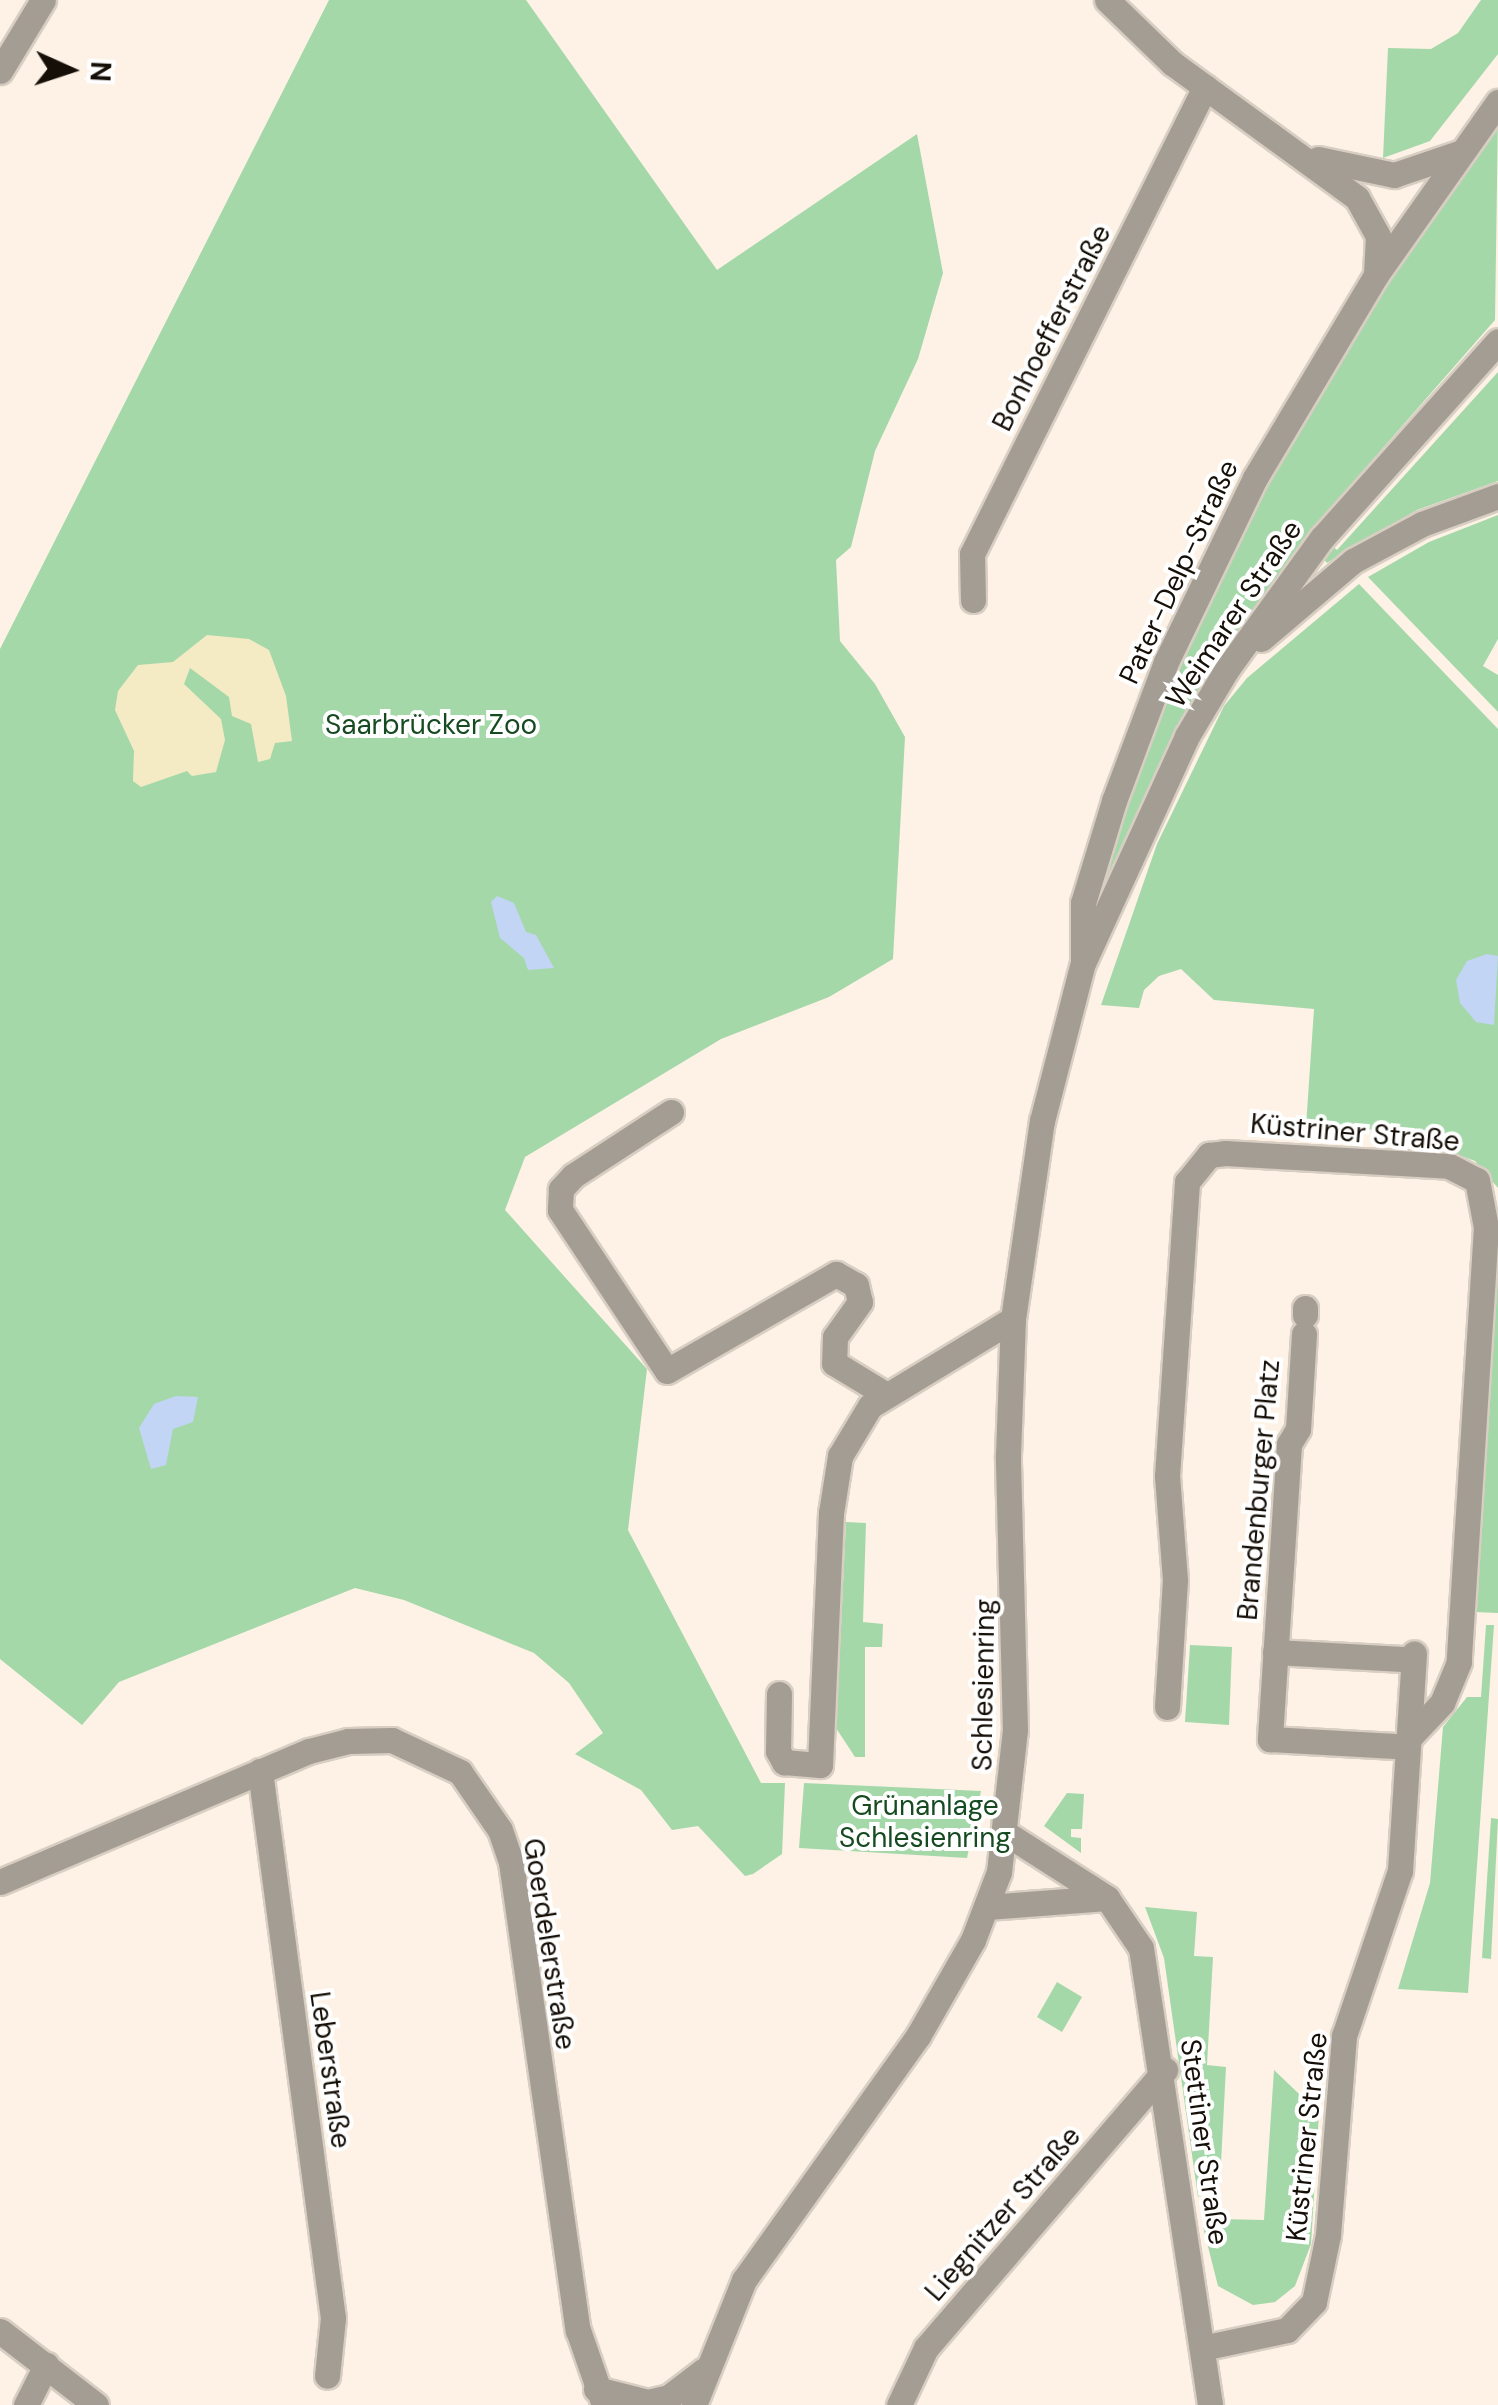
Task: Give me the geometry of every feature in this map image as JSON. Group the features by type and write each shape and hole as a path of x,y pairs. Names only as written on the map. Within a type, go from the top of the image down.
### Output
{"street":[{"path":"0,71 43,0"},
{"path":"1107,0 1205,87 1304,154 1369,211 1378,236 1376,275"},
{"name":"Bonhoefferstraße","path":"973,600 972,554 1205,87"},
{"name":"Pater-Delp-Straße","path":"1042,1121 1082,963 1083,903 1151,699 1256,478 1376,275 1498,102"},
{"path":"1304,154 1394,175 1460,153"},
{"name":"Weimarer Straße","path":"1082,963 1188,736 1227,669 1322,538 1498,341"},
{"path":"1227,669 1353,561 1422,524 1498,496"},
{"path":"671,1112 573,1176 561,1189 560,1210 667,1372 836,1274 856,1284 860,1302 835,1338 834,1363 885,1394"},
{"name":"Schlesienring","path":"694,2405 704,2370 764,2247 918,2036 987,1907 1007,1834 1017,1663 1008,1454 1013,1319 1042,1121"},
{"name":"Küstriner Straße","path":"1167,1707 1175,1580 1167,1476 1187,1182 1199,1162 1225,1153 1449,1166 1477,1180 1486,1227 1458,1662 1442,1703 1402,1742"},
{"path":"779,1694 778,1750 784,1762 820,1766 834,1480 858,1422 885,1394 1013,1319"},
{"name":"Brandenburger Platz","path":"1305,1319 1298,1429 1288,1444 1270,1738 1402,1742"},
{"name":"Brandenburger Platz","path":"1275,1652 1408,1656"},
{"name":"Küstriner Straße","path":"1202,2348 1277,2334 1314,2302 1328,2235 1340,2063 1397,1884 1408,1656"},
{"name":"Goerdelerstraße","path":"0,1882 260,1771 348,1741 392,1740 460,1772 500,1830 511,1862 578,2330 600,2397 651,2404 669,2397 704,2370"},
{"name":"Leberstraße","path":"260,1771 333,2318 327,2376"},
{"name":"Stettiner Straße","path":"1007,1834 1107,1898 1142,1948 1165,2070 1210,2405"},
{"path":"987,1907 1107,1898"},
{"name":"Liegnitzer Straße","path":"899,2405 926,2348 1165,2070"},
{"path":"0,2331 96,2405"},
{"path":"26,2405 46,2365"}],"green space":[{"name":"Saarbrücker Zoo","path":"329,0 526,0 717,270 917,134 943,273 918,359 875,451 851,547 836,560 840,641 875,684 905,737 893,959 829,997 721,1039 525,1157 505,1210 647,1369 628,1530 761,1783 785,1783 782,1854 745,1876 698,1826 672,1830 641,1790 575,1754 603,1733 569,1683 534,1653 404,1600 355,1588 119,1682 82,1725 0,1659 0,649"},
{"path":"1481,0 1498,0 1498,54 1430,141 1383,158 1388,48 1431,49 1458,33"},
{"path":"1498,115 1495,320 1312,529 1235,635 1176,731 1099,908 1093,906 1177,668 1267,484 1343,351"},
{"path":"1498,372 1498,481 1417,510 1327,563 1323,558 1332,546 1337,550"},
{"path":"1498,515 1498,639 1483,666 1498,675 1498,712 1368,577 1429,542"},
{"path":"1359,584 1498,729 1498,1188 1475,1161 1450,1152 1451,1134 1306,1126 1314,1009 1214,1000 1181,969 1159,976 1144,990 1139,1008 1101,1005 1157,844 1224,706 1247,678"},
{"path":"1498,1265 1498,1613 1475,1612"},
{"path":"846,1522 866,1523 863,1622 883,1624 882,1647 865,1647 865,1757 855,1757 836,1728"},
{"path":"1486,1625 1494,1625 1468,1993 1398,1989 1430,1883 1443,1727 1467,1697 1481,1697"},
{"path":"1190,1645 1232,1647 1229,1725 1185,1722"},
{"name":"Grünanlage Schlesienring","path":"804,1783 981,1791 967,1858 799,1848"},
{"path":"1067,1793 1084,1794 1082,1829 1071,1829 1071,1837 1081,1838 1081,1853 1044,1826"},
{"path":"1491,1818 1498,1819 1491,1959 1482,1958"},
{"path":"1145,1907 1197,1912 1194,1956 1213,1957 1207,2065 1226,2067 1220,2182 1198,2197 1164,1958"},
{"path":"1057,1982 1082,1997 1062,2032 1037,2017"},
{"path":"1274,2070 1319,2113 1311,2244 1295,2286 1275,2302 1253,2305 1218,2286 1203,2227 1217,2219 1264,2220"}],"sand":[{"path":"207,635 249,639 269,650 286,696 292,741 275,743 270,759 258,762 251,724 232,716 229,697 190,668 184,684 221,719 225,740 216,772 192,776 187,771 141,787 133,781 134,751 115,710 118,691 138,665 173,662"}],"water":[{"path":"497,896 514,903 526,932 536,935 554,968 528,970 524,958 500,938 491,902"},
{"path":"1487,954 1498,956 1494,1025 1476,1022 1460,1003 1456,980 1467,961"},
{"path":"176,1396 198,1397 193,1422 173,1429 166,1465 151,1469 139,1428 154,1404"}]}
